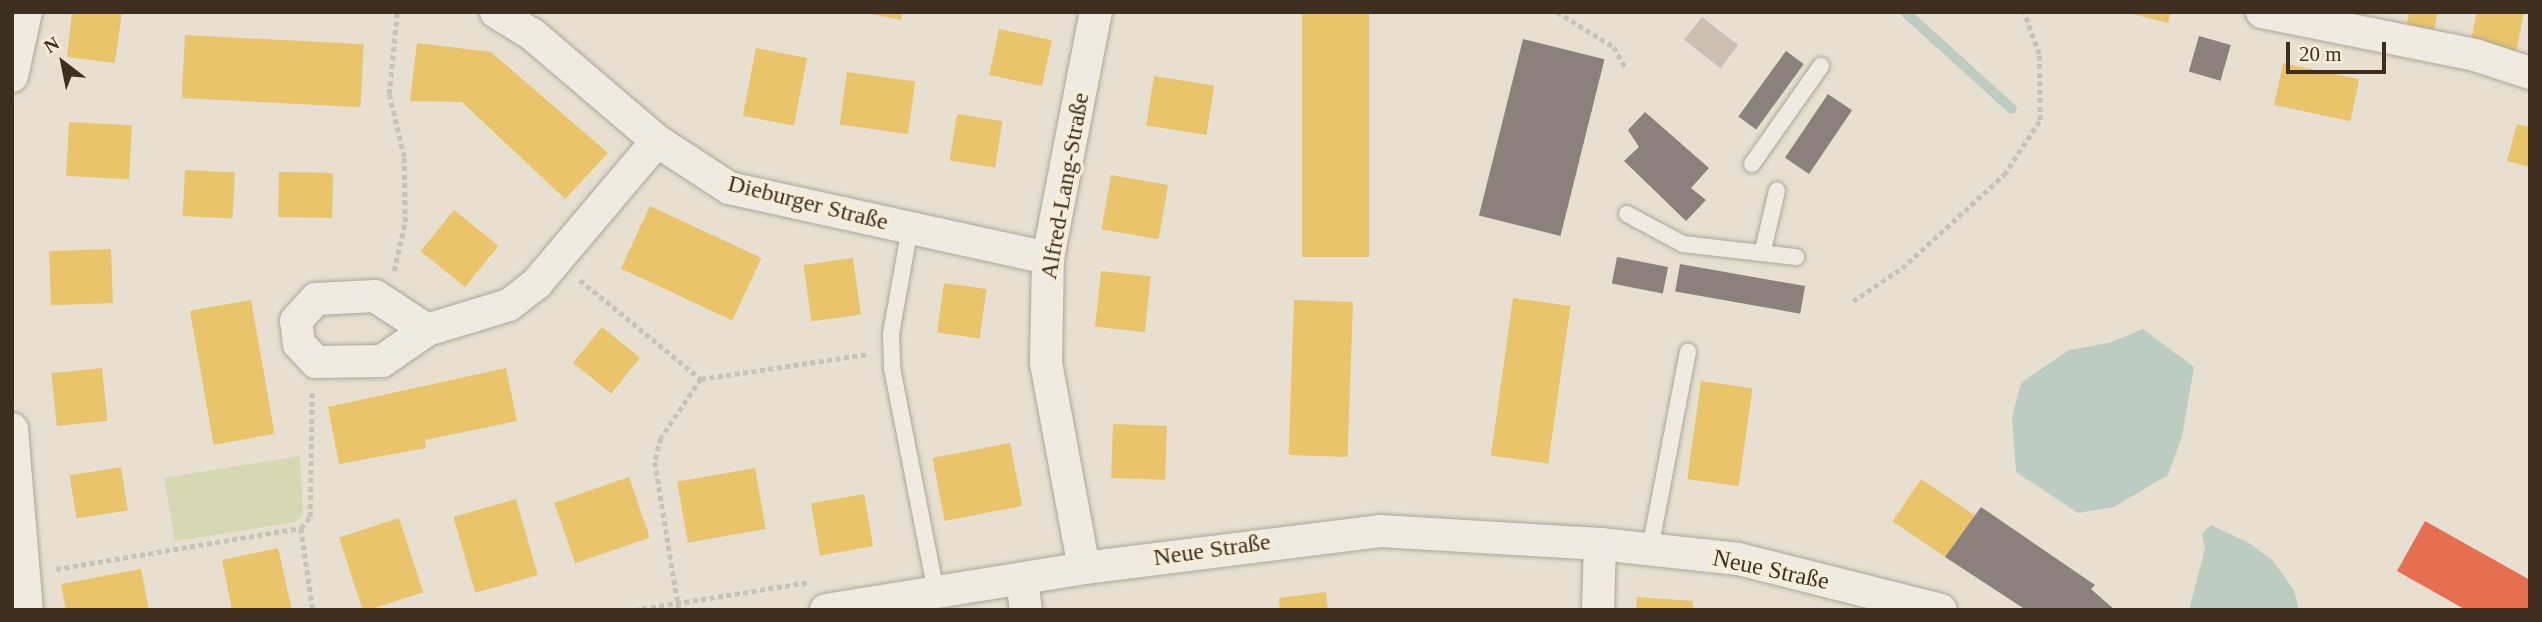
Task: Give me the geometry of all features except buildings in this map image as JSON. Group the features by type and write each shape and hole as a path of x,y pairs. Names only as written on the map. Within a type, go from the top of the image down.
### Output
{"street":[{"path":"12,76 26,12"},
{"name":"Dieburger Straße","path":"496,12 533,35 657,141 729,188 1048,258"},
{"name":"Alfred-Lang-Straße","path":"1084,568 1046,362 1048,258 1097,12"},
{"path":"2262,12 2475,55 2530,73"},
{"path":"426,330 375,296 316,299 296,321 299,344 316,362 382,361 426,330 509,305 556,260 657,141"},
{"path":"12,429 27,610"},
{"name":"Neue Straße","path":"827,610 936,592 1024,594 1084,568 1380,531 1600,544 1738,559 1941,610"},
{"path":"1598,610 1600,544"}],"lane":[{"path":"1752,164 1821,66"},
{"path":"1763,250 1777,191"},
{"path":"1627,214 1683,244 1763,250 1796,257"},
{"path":"911,228 891,351 936,592"},
{"path":"1650,549 1688,352"}],"path":[{"path":"385,302 405,222 404,157 389,94 397,12"},
{"path":"1558,12 1614,47 1625,67"},
{"path":"1853,301 1902,268 2004,175 2040,120 2039,54 2024,12"},
{"path":"556,260 701,379"},
{"path":"679,610 655,462 661,438 701,379 891,351"},
{"path":"24,574 301,528 310,517 309,421 316,362"},
{"path":"301,528 313,610"}],"green space":[{"path":"300,456 303,514 296,522 175,541 164,478"}],"shaded area":[{"path":"2143,329 2194,367 2182,436 2168,475 2114,507 2078,513 2016,472 2012,417 2021,383 2069,350 2109,343"},
{"path":"2211,525 2249,543 2273,561 2294,590 2299,610 2189,610 2205,549 2202,534"}],"waterway":[{"path":"1905,12 2012,109"}]}
